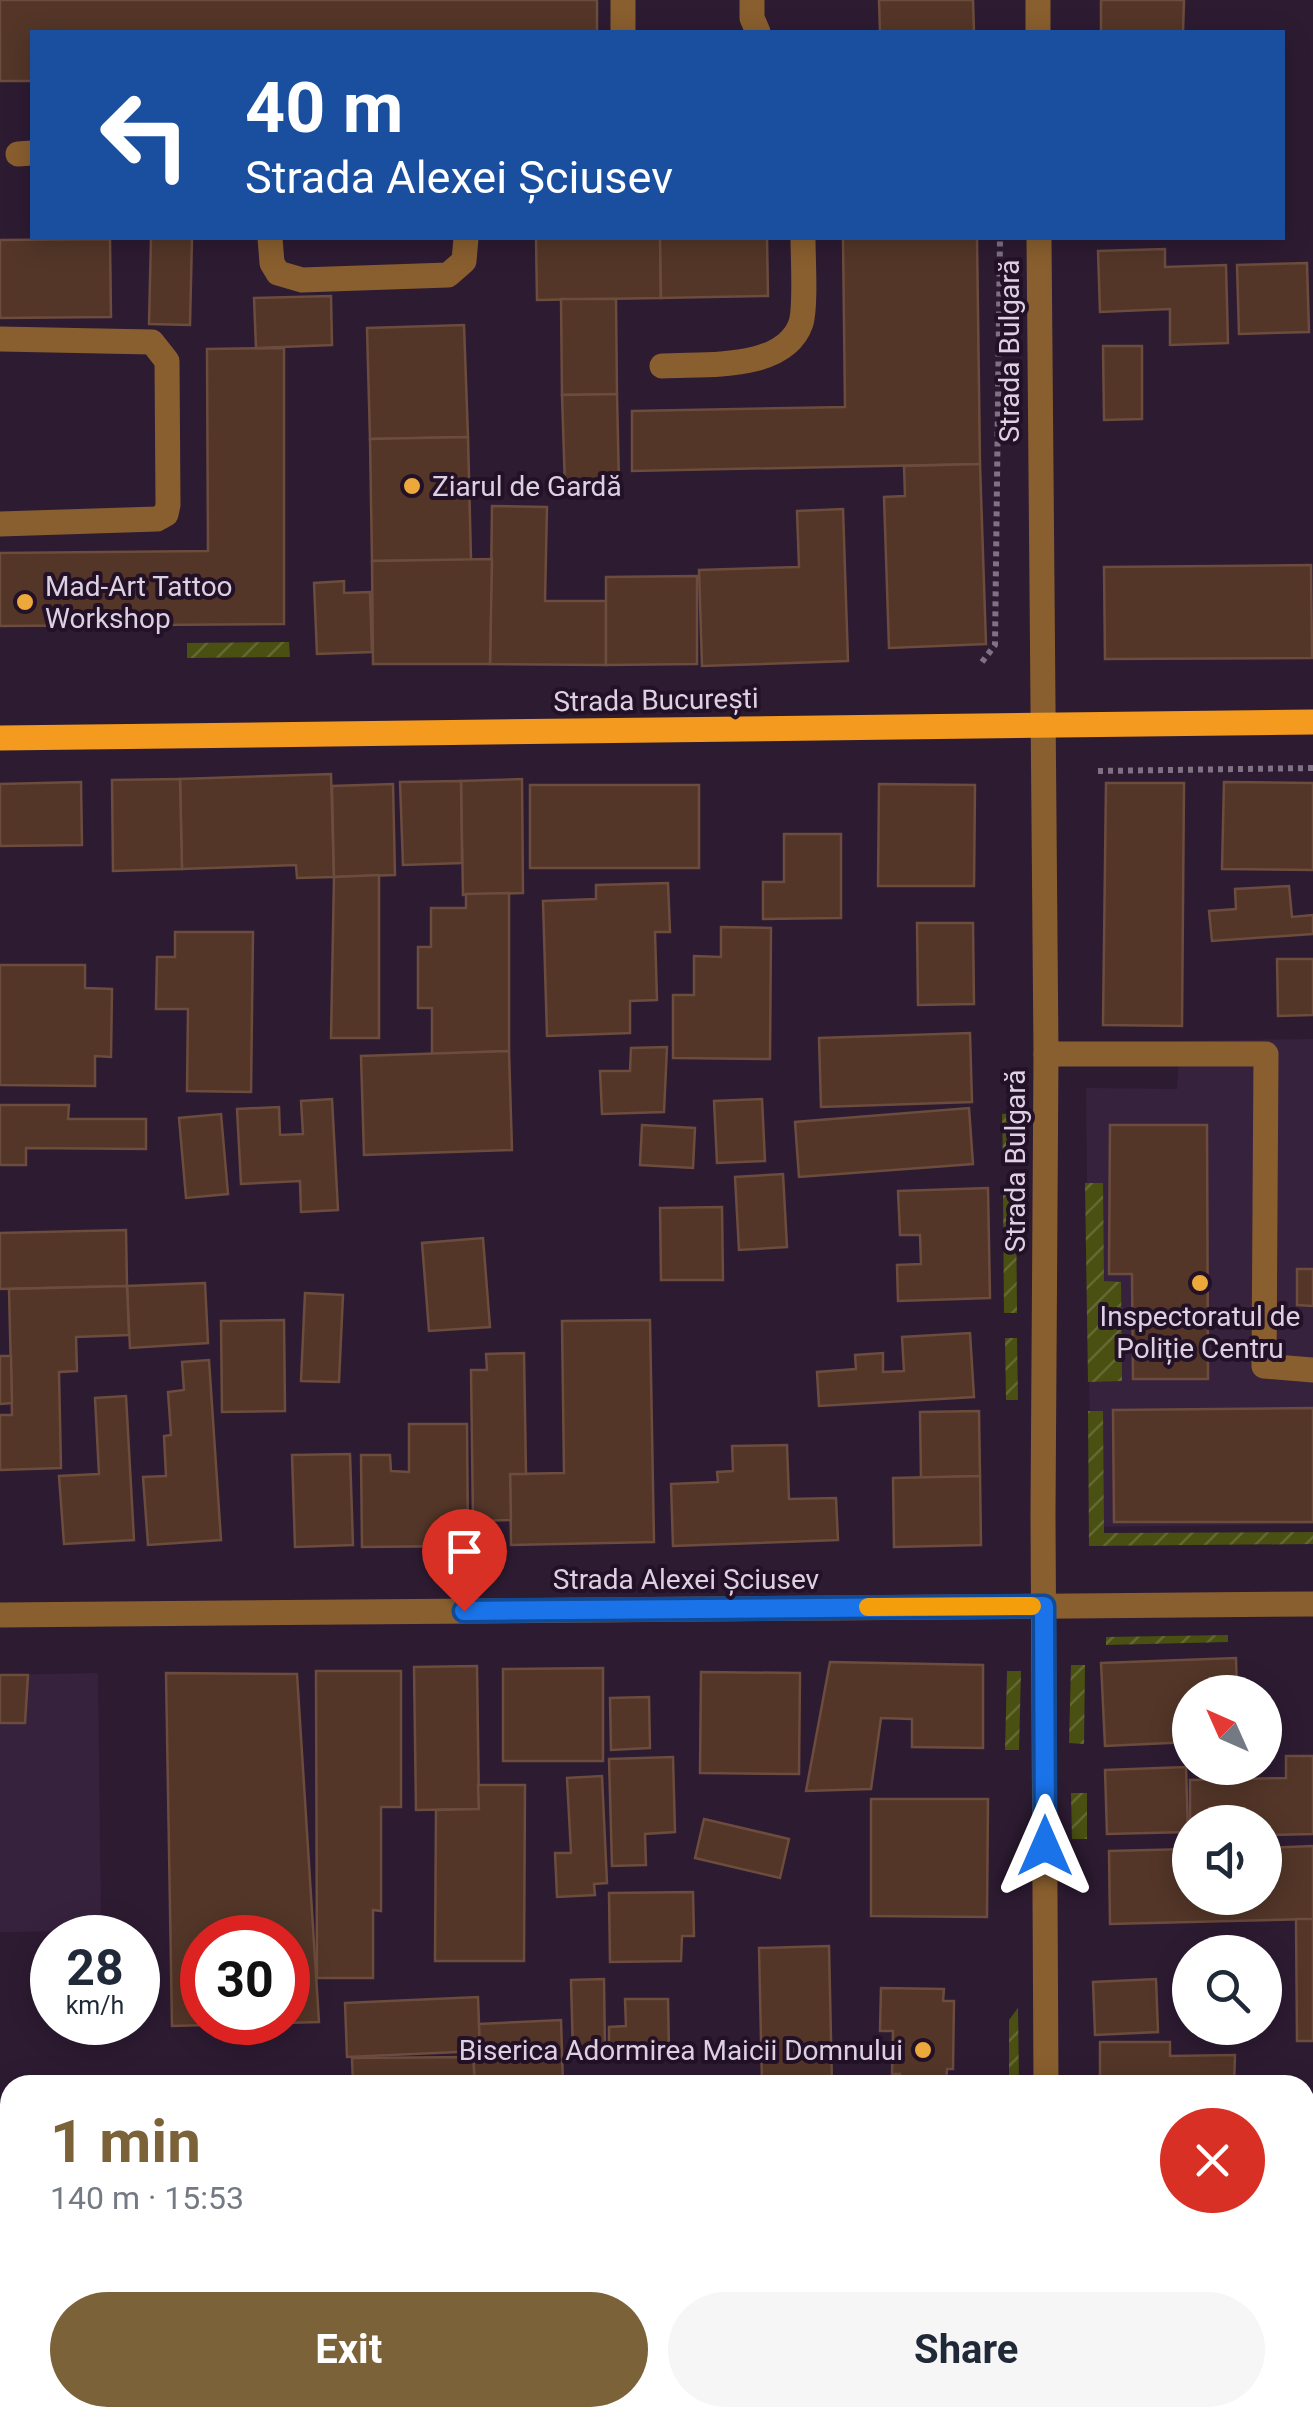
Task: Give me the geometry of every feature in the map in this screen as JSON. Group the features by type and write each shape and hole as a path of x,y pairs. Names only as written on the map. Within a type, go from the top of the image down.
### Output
{"main road":[{"name":"Strada București","path":"0,738 1313,722"}],"street":[{"path":"623,0 623,30"},
{"path":"752,0 752,18 757,30"},
{"path":"1038,0 1038,30"},
{"path":"270,240 272,263 278,273 302,280 448,275 464,261 466,240"},
{"path":"662,366 760,359 786,347 801,322 803,240"},
{"name":"Strada Bulgară","path":"1039,240 1046,1054 1046,2075"},
{"path":"0,339 152,342 167,361 168,487 166,514 157,519 0,524"},
{"path":"1046,1054 1266,1054 1264,1366 1313,1370"},
{"name":"Strada Alexei Șciusev","path":"0,1615 1313,1604"}],"path":[{"path":"982,662 994,645 1000,240"},
{"path":"1098,771 1313,768"}],"shaded area":[{"name":"Inspectoratul de Poliție Centru","path":"1313,1039 1313,1524 1091,1527 1086,1088 1177,1089 1180,1041"},
{"path":"98,1673 101,1915 30,1915 30,1932 0,1932 0,1675"}],"green space":[{"path":"289,642 290,657 187,658 187,643"},
{"path":"1015,1113 1016,1163 1003,1163 1002,1114"},
{"path":"1085,1183 1103,1183 1104,1281 1121,1282 1122,1381 1088,1382"},
{"path":"1003,1194 1016,1194 1017,1313 1004,1313"},
{"path":"1005,1338 1017,1338 1018,1400 1006,1400"},
{"path":"1088,1411 1103,1411 1104,1533 1313,1532 1313,1544 1089,1546"},
{"path":"1228,1635 1228,1642 1106,1645 1106,1637"},
{"path":"1071,1665 1085,1665 1084,1744 1069,1743"},
{"path":"1007,1671 1021,1671 1019,1750 1005,1750"},
{"path":"1071,1793 1087,1793 1087,1839 1072,1839"},
{"path":"1018,2008 1019,2075 1009,2075 1009,2020"}],"building":[{"path":"0,0 597,0 597,30 30,30 30,81 0,81"},
{"path":"879,0 973,0 974,30 880,30"},
{"path":"1101,0 1184,0 1183,30 1101,30"},
{"path":"0,240 110,240 111,317 0,318"},
{"path":"151,240 192,240 190,325 149,324"},
{"path":"536,240 660,240 661,298 537,300"},
{"path":"660,240 767,240 768,296 661,298"},
{"path":"843,240 977,240 980,464 632,471 632,411 845,407"},
{"path":"1165,249 1165,267 1226,265 1228,343 1170,345 1170,309 1100,312 1098,251"},
{"path":"1307,263 1309,332 1239,334 1237,265"},
{"path":"331,296 332,345 256,348 254,298"},
{"path":"561,299 616,299 617,394 562,395"},
{"path":"464,325 468,437 370,439 367,328"},
{"path":"1103,346 1142,346 1142,419 1104,420"},
{"path":"284,348 284,624 0,626 0,553 208,551 207,349"},
{"path":"617,394 619,485 565,487 562,395"},
{"path":"468,437 471,560 372,561 370,439"},
{"path":"980,464 986,644 889,648 884,497 905,496 904,466"},
{"path":"492,506 547,507 545,601 606,601 606,665 490,664"},
{"path":"843,509 848,661 702,666 699,570 799,567 797,511"},
{"path":"492,559 490,664 373,664 372,561"},
{"path":"1311,565 1312,658 1105,659 1104,567"},
{"path":"697,576 697,664 606,665 606,577"},
{"path":"344,581 344,593 370,592 372,652 317,654 314,583"},
{"path":"331,774 334,877 297,878 296,865 182,869 180,779"},
{"path":"180,779 182,869 113,871 112,780"},
{"path":"522,779 523,893 463,895 461,781"},
{"path":"461,781 462,863 403,865 400,782"},
{"path":"81,782 82,845 0,846 0,784"},
{"path":"1224,782 1313,783 1313,870 1222,869"},
{"path":"1106,783 1184,783 1182,1026 1103,1025"},
{"path":"393,784 395,875 334,877 332,786"},
{"path":"879,784 975,785 974,886 878,886"},
{"path":"530,785 699,785 699,868 530,868"},
{"path":"784,834 841,834 841,918 763,919 763,882 784,882"},
{"path":"379,875 379,1038 331,1038 334,877"},
{"path":"668,883 670,932 655,932 657,1000 630,1001 630,1033 547,1036 543,901 596,899 596,885"},
{"path":"1289,886 1292,917 1313,915 1313,934 1212,941 1209,911 1236,909 1235,889"},
{"path":"509,893 509,1051 432,1054 432,1008 418,1008 418,947 431,947 431,908 466,908 466,894"},
{"path":"917,923 973,923 974,1004 918,1005"},
{"path":"721,927 771,928 770,1059 673,1058 673,995 694,995 694,956 721,957"},
{"path":"175,932 253,932 251,1092 187,1091 188,1009 156,1009 157,957 175,957"},
{"path":"1277,959 1313,959 1313,1015 1278,1016"},
{"path":"0,965 85,965 85,988 112,989 111,1057 95,1056 95,1086 0,1085"},
{"path":"970,1033 972,1102 821,1107 819,1038"},
{"path":"667,1047 664,1112 602,1114 600,1071 630,1071 631,1048"},
{"path":"509,1051 512,1150 364,1155 361,1056"},
{"path":"332,1099 338,1210 301,1212 300,1181 241,1184 237,1109 279,1107 280,1135 303,1134 301,1101"},
{"path":"762,1099 765,1161 717,1163 714,1101"},
{"path":"0,1105 69,1105 68,1119 146,1119 146,1149 26,1148 26,1165 0,1165"},
{"path":"969,1108 973,1164 799,1177 795,1122"},
{"path":"221,1114 228,1194 186,1198 179,1118"},
{"path":"642,1125 695,1128 693,1168 640,1165"},
{"path":"1110,1125 1207,1125 1208,1379 1133,1379 1132,1274 1109,1274"},
{"path":"783,1174 787,1247 739,1250 735,1177"},
{"path":"988,1188 990,1298 898,1301 897,1265 921,1264 920,1235 900,1235 898,1191"},
{"path":"722,1207 723,1280 661,1280 660,1208"},
{"path":"126,1230 127,1286 0,1289 0,1233"},
{"path":"483,1238 490,1327 429,1331 422,1243"},
{"path":"1297,1269 1313,1269 1313,1306 1297,1305"},
{"path":"205,1283 208,1343 130,1348 127,1286"},
{"path":"127,1286 129,1335 76,1337 77,1371 59,1372 61,1468 0,1470 0,1415 12,1415 9,1289"},
{"path":"305,1293 343,1295 339,1382 301,1381"},
{"path":"284,1320 285,1411 222,1412 221,1321"},
{"path":"650,1320 654,1542 511,1545 510,1474 564,1473 562,1321"},
{"path":"970,1333 974,1397 819,1406 817,1372 856,1369 855,1355 883,1353 883,1372 904,1371 902,1337"},
{"path":"524,1353 526,1474 510,1474 511,1520 473,1521 471,1370 487,1370 486,1354"},
{"path":"0,1356 11,1356 12,1403 0,1404"},
{"path":"209,1360 221,1540 148,1545 143,1477 166,1476 164,1436 171,1435 168,1392 184,1390 182,1362"},
{"path":"126,1396 134,1540 64,1544 59,1476 99,1474 95,1398"},
{"path":"1313,1408 1313,1522 1114,1522 1113,1410"},
{"path":"979,1411 980,1476 921,1478 920,1412"},
{"path":"409,1424 467,1424 468,1546 362,1547 361,1455 390,1455 391,1471 409,1472"},
{"path":"787,1445 789,1499 836,1498 838,1540 673,1546 671,1484 718,1482 717,1472 733,1471 732,1446"},
{"path":"350,1454 353,1545 295,1547 292,1455"},
{"path":"980,1476 981,1545 894,1547 893,1478"},
{"path":"1236,1658 1236,1675 1172,1675 1172,1743 1105,1746 1101,1663"},
{"path":"830,1662 983,1665 983,1748 912,1747 912,1719 881,1718 871,1789 806,1791"},
{"path":"477,1666 479,1809 416,1810 414,1667"},
{"path":"603,1668 603,1761 503,1761 503,1669"},
{"path":"316,1671 401,1671 401,1807 381,1807 381,1911 373,1910 373,1978 317,1978"},
{"path":"701,1672 800,1673 799,1774 700,1773"},
{"path":"166,1673 297,1674 319,2022 310,2022 310,1915 180,1915 180,2026 172,2026"},
{"path":"0,1675 28,1675 25,1723 0,1723"},
{"path":"649,1697 650,1748 611,1750 610,1698"},
{"path":"1286,1756 1313,1756 1313,1834 1282,1835 1282,1805 1190,1805 1190,1785 1282,1785 1282,1778 1286,1778"},
{"path":"673,1757 675,1832 645,1834 646,1865 612,1866 609,1759"},
{"path":"1172,1768 1172,1785 1187,1785 1187,1805 1172,1805 1172,1832 1107,1834 1105,1770"},
{"path":"602,1776 607,1883 594,1884 595,1895 557,1897 555,1853 571,1853 567,1778"},
{"path":"478,1785 525,1785 524,1961 435,1961 436,1810 479,1809"},
{"path":"871,1799 988,1799 987,1917 871,1916"},
{"path":"704,1819 789,1839 780,1878 695,1858"},
{"path":"1313,1846 1313,1919 1110,1924 1109,1851 1172,1849 1172,1915 1282,1915 1282,1847"},
{"path":"693,1892 694,1936 682,1936 681,1961 610,1962 609,1893"},
{"path":"1296,1919 1313,1919 1313,2041 1297,2041"},
{"path":"829,1946 832,2075 762,2075 759,1948"},
{"path":"604,1979 605,2053 573,2054 571,1980"},
{"path":"1156,1979 1158,2032 1095,2035 1093,1982"},
{"name":"Biserica Adormirea Maicii Domnului","path":"881,1988 944,1989 943,2001 954,2001 953,2069 947,2069 947,2075 892,2074 893,2031 880,2031"},
{"path":"478,1997 480,2051 347,2057 345,2003"},
{"path":"625,1999 668,1999 669,2051 609,2052 609,2027 626,2026"},
{"path":"561,2020 563,2075 474,2075 473,2051 480,2051 479,2024"},
{"path":"1100,2042 1170,2042 1170,2056 1235,2055 1234,2075 1100,2075"},
{"path":"473,2057 474,2075 353,2075 352,2058"}],"slow traffic":[{"path":"868,1607 1032,1606"}],"place":[{"name":"Ziarul de Gardă","path":"412,486"},
{"name":"Mad-Art Tattoo Workshop","path":"25,602"},
{"name":"Inspectoratul de Poliție Centru","path":"1200,1283"},
{"name":"Biserica Adormirea Maicii Domnului","path":"923,2050"}],"route":[{"path":"464,1611 1044,1606 1045,1846"}]}
